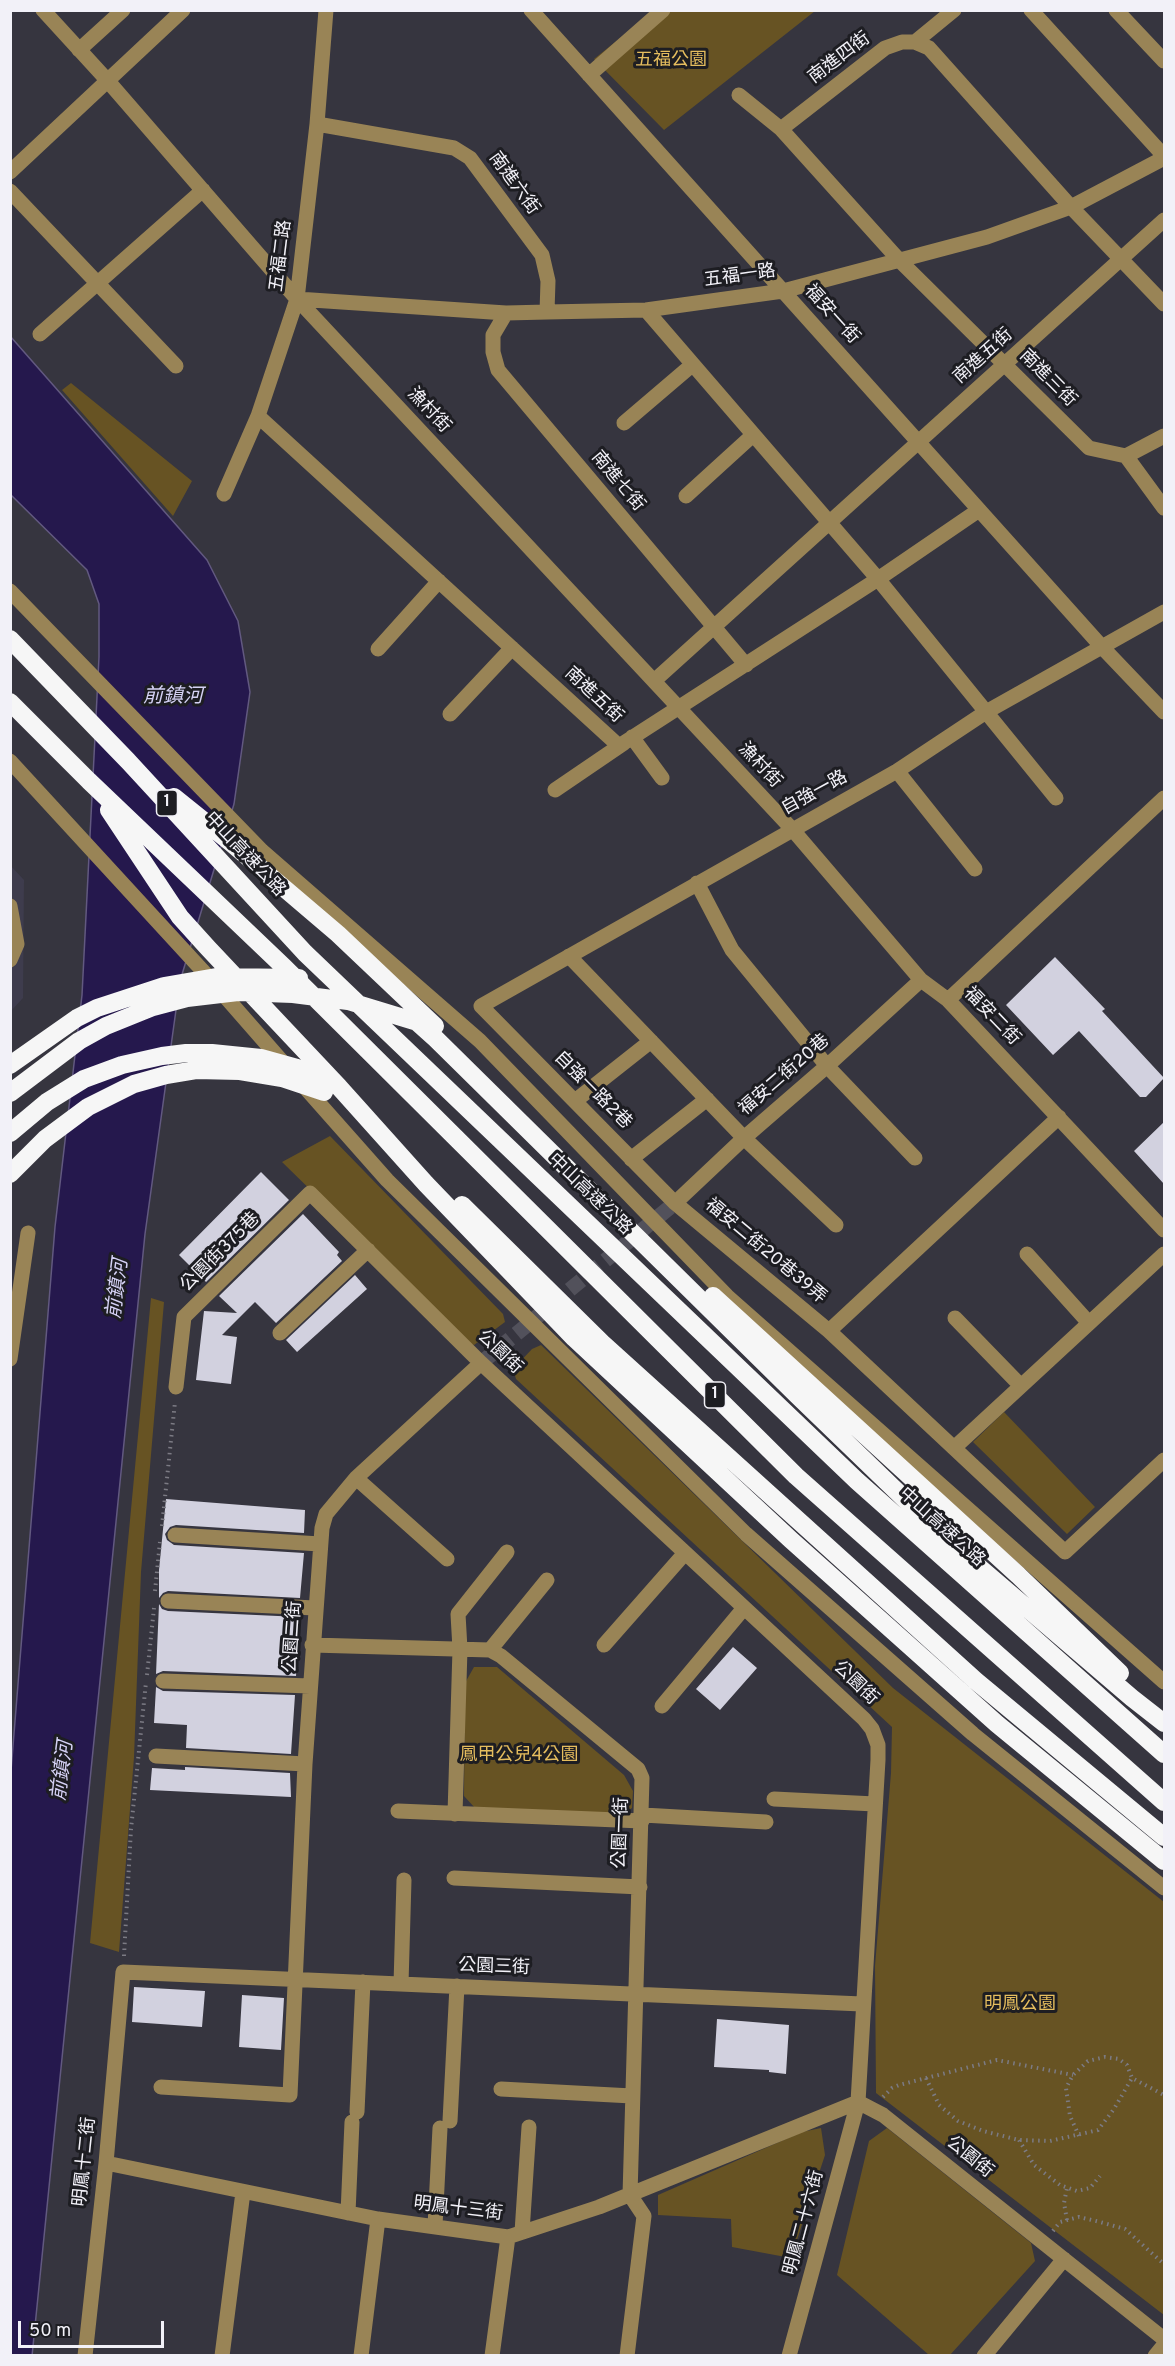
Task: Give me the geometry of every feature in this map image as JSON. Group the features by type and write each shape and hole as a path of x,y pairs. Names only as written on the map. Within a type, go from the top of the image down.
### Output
{"highway":[{"name":"中山高速公路","path":"10,639 128,760 305,953 857,1481 1164,1754"},
{"name":"1","path":"10,702 89,781 284,967 796,1476 1164,1802"},
{"path":"128,760 230,842 338,934 462,1052 630,1220 1010,1567 1164,1715"},
{"path":"89,781 180,917 426,1184 574,1338 791,1540 989,1717 1164,1861"},
{"path":"10,1065 58,1030 97,1008 164,986 197,979 281,977 312,980 354,990 387,1003 417,1022 436,1039 945,1538 1164,1723"},
{"path":"10,1093 79,1041 106,1026 153,1007 187,999 238,992 303,995 348,1000 417,1022"},
{"path":"10,1133 46,1102 95,1073 140,1060 186,1053 261,1058 297,1068 327,1082 367,1109 602,1343 976,1681 1164,1837"},
{"path":"10,1174 45,1139 88,1107 134,1084 166,1074 219,1070 282,1078 323,1091 378,1120"}],"street":[{"path":"79,50 123,10"},
{"path":"10,172 183,10"},
{"name":"五福二路","path":"224,494 258,416 297,299 317,124 326,10"},
{"name":"福安一街","path":"531,10 1102,647 1164,712"},
{"path":"589,75 663,10"},
{"path":"954,10 915,42 928,48 1071,207 1164,304"},
{"path":"1031,10 1164,157"},
{"path":"1116,10 1164,61"},
{"name":"漁村街","path":"51,13 79,50 297,299 792,829"},
{"name":"南進四街","path":"781,129 885,48 902,42 915,42"},
{"path":"739,95 781,129 899,260"},
{"name":"南進六街","path":"317,124 454,148 470,158 542,255 548,281 547,312"},
{"name":"五福一路","path":"297,299 506,313 646,310 783,291 987,237 1071,207 1164,157"},
{"path":"40,333 203,190"},
{"path":"10,191 176,366"},
{"name":"南進五街","path":"654,681 1164,220"},
{"name":"南進三街","path":"899,260 1089,448 1126,456"},
{"path":"646,310 878,579 1056,798"},
{"name":"南進七街","path":"506,313 494,335 493,352 498,370 746,665"},
{"path":"624,423 692,365"},
{"name":"南進五街","path":"258,416 619,746 878,579 980,510"},
{"path":"686,496 753,435"},
{"path":"1164,436 1126,456 1164,508"},
{"path":"378,649 439,581"},
{"path":"10,591 262,851 480,1041 727,1296 1164,1682"},
{"name":"自強一路","path":"481,1006 897,771 986,712 1164,612"},
{"path":"450,714 512,648"},
{"path":"555,790 628,740 662,778"},
{"path":"10,761 202,970 387,1180 746,1534 973,1734 1164,1888"},
{"path":"897,771 975,869"},
{"path":"948,1000 1164,798"},
{"name":"福安二街","path":"792,829 921,980 948,1000 1164,1230"},
{"path":"697,883 732,950 827,1065 915,1158"},
{"path":"10,906 17,944 10,960"},
{"path":"569,956 744,1138 836,1225"},
{"name":"福安二街20巷","path":"675,1203 744,1138 921,980"},
{"name":"自強一路2巷","path":"481,1006 675,1203"},
{"path":"575,1101 651,1041"},
{"path":"631,1159 707,1099"},
{"path":"829,1331 1059,1117"},
{"name":"公園街","path":"310,1193 481,1363 864,1719 872,1729 878,1745 858,2102 883,2115 1164,2339"},
{"name":"公園街375巷","path":"176,1387 184,1317 310,1193"},
{"name":"福安二街20巷39弄","path":"675,1203 829,1331 1065,1552 1164,1460"},
{"path":"10,1359 28,1233"},
{"path":"280,1333 368,1250"},
{"path":"1027,1254 1089,1323"},
{"path":"954,1448 1164,1254"},
{"path":"955,1318 1021,1386"},
{"name":"公園二街","path":"161,2087 290,2095 304,1764 320,1544 326,1514 356,1478 481,1363"},
{"path":"356,1478 447,1559"},
{"path":"175,1535 320,1544"},
{"path":"455,1814 460,1649 458,1614 507,1552"},
{"path":"604,1645 685,1553"},
{"path":"312,1645 490,1650 547,1580"},
{"path":"168,1601 315,1608"},
{"path":"662,1706 744,1608"},
{"name":"公園一街","path":"490,1650 501,1656 638,1770 642,1778 630,2195"},
{"path":"164,1681 310,1686"},
{"path":"156,1756 304,1764"},
{"path":"774,1798 875,1804"},
{"path":"398,1811 766,1822"},
{"path":"454,1878 640,1887"},
{"path":"401,1984 404,1880"},
{"name":"公園三街","path":"123,1972 862,2004"},
{"name":"明鳳十二街","path":"85,2355 106,2163 123,1972"},
{"path":"348,2213 363,1982"},
{"path":"435,2226 457,1986"},
{"path":"501,2089 633,2096"},
{"name":"明鳳十三街","path":"106,2163 378,2220 515,2234 630,2195 858,2102"},
{"name":"明鳳二十六街","path":"789,2355 858,2102"},
{"path":"492,2355 515,2234 529,2127"},
{"path":"222,2355 243,2192"},
{"path":"627,2355 644,2216 630,2195"},
{"path":"361,2355 378,2220"},
{"path":"984,2355 1064,2259"},
{"path":"1155,2355 1164,2345"}],"path":[{"path":"1079,2136 1070,2115 1066,2088 1072,2074 1088,2061 1105,2057 1119,2060 1127,2065 1132,2078 1164,2095"},
{"path":"873,2109 892,2088 997,2060 1072,2074"},
{"path":"926,2078 939,2105 958,2121 983,2131 1019,2140 1050,2140 1079,2136 1098,2130 1114,2109 1132,2078"},
{"path":"1019,2140 1034,2165 1060,2186 1077,2191 1090,2188 1100,2176"},
{"path":"1067,2188 1064,2203 1067,2220"},
{"path":"1045,2243 1060,2222 1079,2217 1125,2229 1164,2264"}],"shaded area":[{"path":"10,865 24,880 23,998 11,1011"}],"green space":[{"name":"五福公園","path":"654,11 815,11 664,130 594,59"},
{"path":"71,383 192,481 173,516 62,390"},
{"path":"330,1136 503,1314 505,1322 474,1345 466,1342 282,1162"},
{"path":"151,1298 164,1302 141,1572 134,1757 119,1952 90,1943"},
{"name":"明鳳公園","path":"541,1345 893,1688 1164,1902 1164,2315 876,2093 875,1966 891,1773 892,1727 516,1379 513,1369 532,1349"},
{"path":"1004,1412 1095,1507 1067,1534 973,1442"},
{"name":"鳳甲公兒4公園","path":"474,1667 497,1667 624,1775 633,1791 632,1808 623,1814 475,1808 464,1796 465,1683"},
{"path":"821,2128 825,2155 791,2258 732,2247 731,2219 658,2215 658,2195 802,2132"},
{"path":"887,2128 1031,2243 1035,2261 950,2355 929,2355 837,2275 869,2141"}],"water":[{"name":"前鎮河","path":"10,336 207,560 238,621 250,692 234,804 180,981 145,1234 32,2356 10,2355 10,1783 55,1227 82,995 99,657 99,604 87,570 11,495"}],"building":[{"path":"1055,957 1105,1009 1102,1011 1164,1078 1146,1097 1140,1097 1079,1031 1053,1055 1006,1005"},
{"path":"1164,1122 1164,1184 1134,1151"},
{"path":"261,1172 289,1200 206,1282 179,1255"},
{"path":"303,1214 339,1252 337,1255 342,1261 276,1323 255,1302 222,1335 237,1337 231,1384 196,1380 204,1311 237,1313 219,1296"},
{"path":"355,1275 367,1289 297,1352 286,1340"},
{"path":"166,1499 305,1510 304,1533 176,1525 170,1527 165,1534 167,1540 174,1545 304,1553 300,1598 168,1591 159,1598 159,1570"},
{"path":"159,1604 162,1609 168,1611 300,1617 296,1676 163,1671 156,1674"},
{"path":"733,1647 757,1668 720,1710 696,1689"},
{"path":"156,1687 163,1691 295,1695 291,1754 186,1748 187,1725 154,1723"},
{"path":"185,1767 290,1773 291,1797 150,1790 152,1768 185,1770"},
{"path":"134,1987 205,1991 202,2027 132,2022"},
{"path":"242,1995 284,1998 281,2050 239,2047"},
{"path":"717,2019 789,2025 786,2074 769,2072 769,2070 714,2067"}],"tunnel":[{"path":"481,1363 675,1203"}]}
